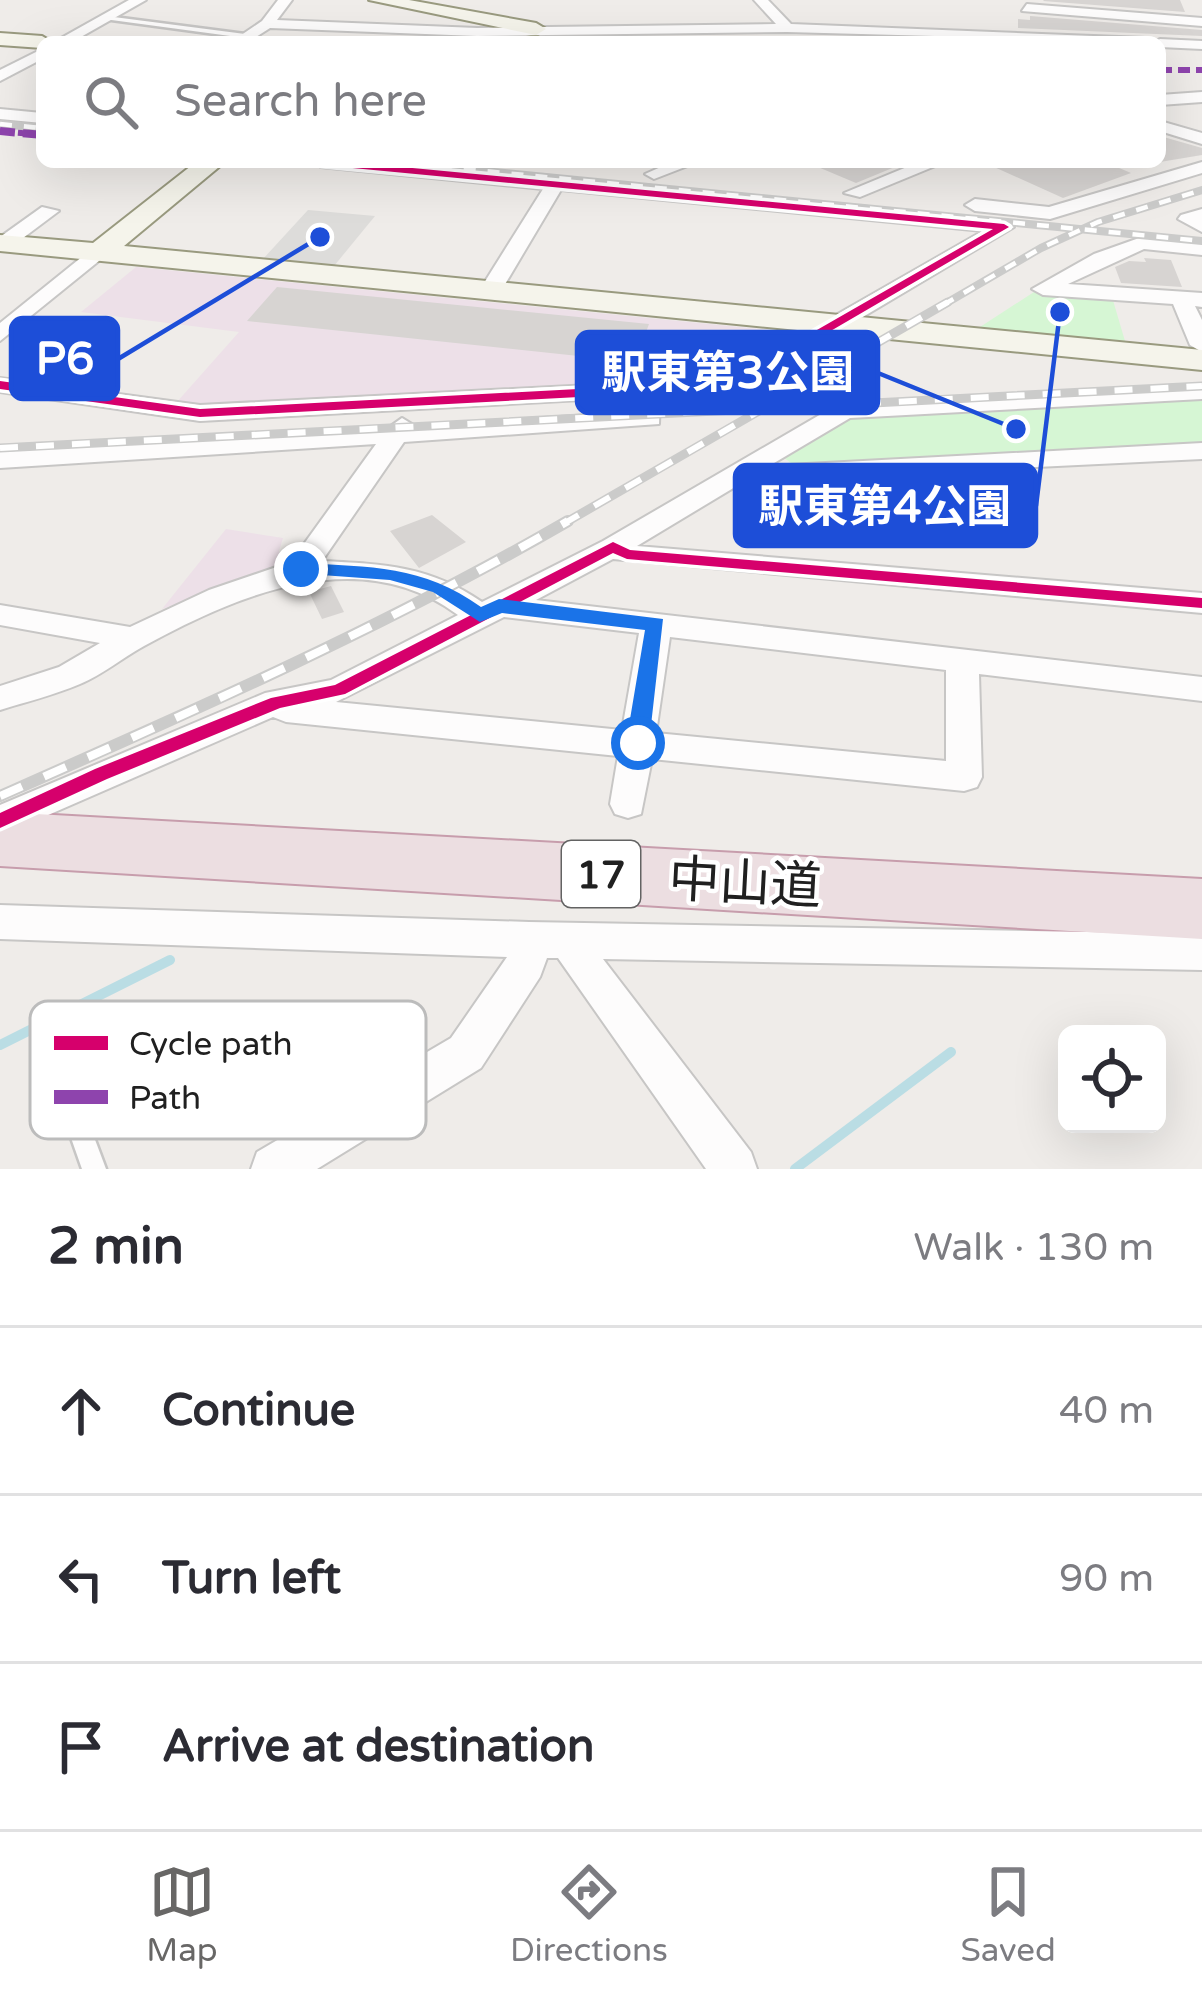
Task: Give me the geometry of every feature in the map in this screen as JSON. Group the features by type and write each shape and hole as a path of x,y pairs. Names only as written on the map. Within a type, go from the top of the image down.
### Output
{"highway":[{"name":"中山道","path":"0,839 1202,909"}],"street":[{"path":"72,36 139,0"},
{"path":"247,36 268,24 286,0"},
{"path":"378,0 580,36 888,25 967,36"},
{"path":"761,0 788,28"},
{"path":"984,36 1046,0"},
{"path":"1027,8 1202,22"},
{"path":"268,24 414,31 536,29"},
{"path":"0,39 36,42"},
{"path":"1166,43 1202,45"},
{"path":"0,76 36,55"},
{"path":"1166,100 1202,97"},
{"path":"0,114 36,117"},
{"path":"1166,128 1202,139"},
{"path":"588,168 1051,213 1202,167"},
{"path":"0,334 205,168"},
{"path":"0,385 200,413 731,385 1004,227 382,168"},
{"path":"654,174 672,168"},
{"path":"853,193 920,168"},
{"path":"490,291 555,185"},
{"path":"2,243 49,211"},
{"path":"1202,215 1188,219 1202,226"},
{"path":"2,243 1202,359"},
{"path":"1202,248 1142,243 1042,289 1191,299 1202,345"},
{"path":"0,460 650,419 647,388"},
{"path":"0,821 277,702 339,690 613,547 844,411 1202,392"},
{"path":"301,569 419,401"},
{"path":"746,471 755,475 1202,451"},
{"path":"613,547 627,554 1202,603"},
{"path":"0,698 71,675 220,597 301,569 390,574 440,587 490,611 656,624 1202,689"},
{"path":"0,615 134,638"},
{"path":"628,804 656,624"},
{"path":"277,702 283,710 964,777 962,661"},
{"path":"0,922 529,940 1202,952"},
{"path":"426,1077 466,1053 526,964 529,940"},
{"path":"576,940 576,953 585,967 734,1169"},
{"path":"274,1169 324,1139"}],"lane":[{"path":"106,18 223,36"},
{"path":"83,1139 94,1169"}],"shaded area":[{"path":"308,210 375,216 334,266 263,259"},
{"path":"136,267 779,331 787,344 727,380 176,403 239,332 81,312"},
{"path":"226,529 283,538 279,551 284,566 162,609"}],"green space":[{"path":"1034,292 1112,297 1125,341 980,327"},
{"path":"1192,396 1202,401 1202,442 795,466 783,457 851,415"}],"building":[{"path":"1180,0 1185,12 1043,1"},
{"path":"1030,16 1202,30 1202,36 1018,28 1018,19 1030,20"},
{"path":"1166,138 1202,148 1202,155 1166,161"},
{"path":"820,168 892,168 856,183"},
{"path":"996,168 1119,168 1131,173 1063,198"},
{"path":"1144,258 1171,260 1182,287 1121,283 1115,267 1129,261 1146,262"},
{"path":"277,287 649,324 635,362 247,321"},
{"path":"432,515 466,542 419,568 390,531"},
{"path":"331,586 344,612 322,619 309,592"}],"waterway":[{"path":"88,1001 170,960"},
{"path":"0,1045 30,1030"},
{"path":"795,1169 951,1052"}],"railway":[{"path":"0,124 36,127"},
{"path":"454,168 1082,229"},
{"path":"1082,229 1202,190"},
{"path":"943,305 1082,229"},
{"path":"1082,229 1202,241"},
{"path":"763,409 948,302"},
{"path":"763,409 1202,386"},
{"path":"0,448 763,409"},
{"path":"563,524 763,409"},
{"path":"0,796 359,632 568,521"}],"marked path":[{"path":"1166,70 1202,70"},
{"path":"0,131 36,134"}],"cycle path":[{"path":"0,385 200,413 731,385 1004,227 384,168"},
{"path":"0,821 277,702 339,690 613,547 627,554 1202,603"}],"place":[{"name":"P6","path":"320,237"},
{"name":"駅東第4公園","path":"1060,312"},
{"name":"駅東第3公園","path":"1016,429"}],"route":[{"path":"301,569 390,574 440,587 480,616 499,606 656,624 638,743"}]}
